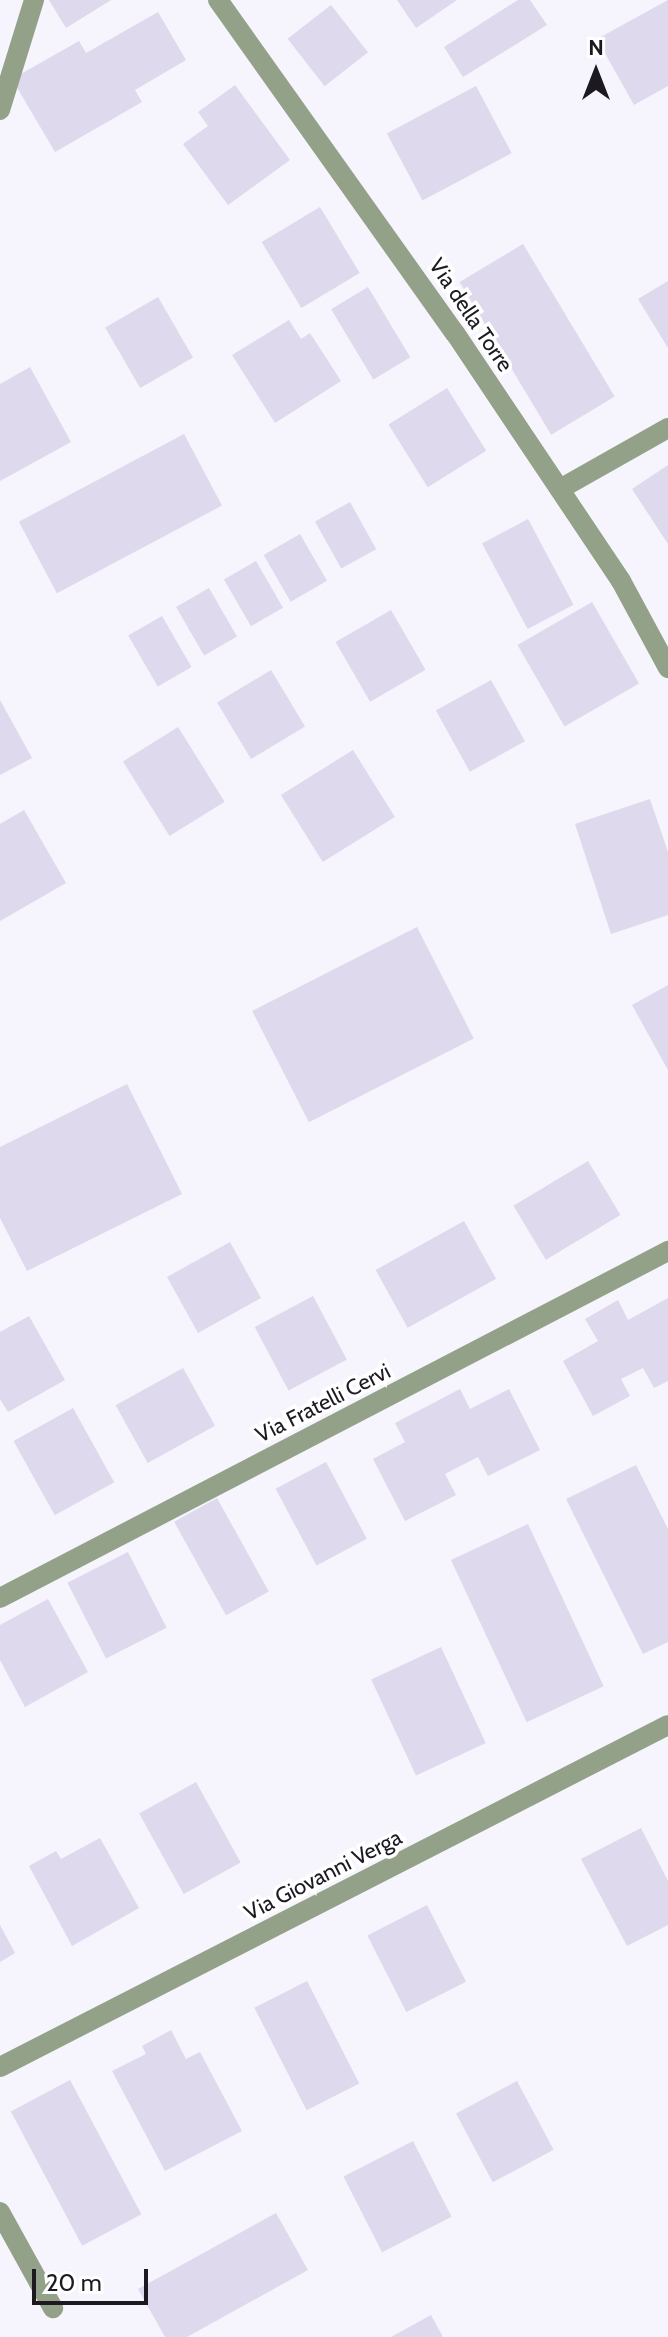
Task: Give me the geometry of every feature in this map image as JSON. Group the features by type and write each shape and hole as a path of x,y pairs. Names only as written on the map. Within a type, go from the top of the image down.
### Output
{"street":[{"path":"0,110 34,0"},
{"name":"Via della Torre","path":"218,0 560,489 621,581 668,668"},
{"path":"560,489 668,428"},
{"name":"Via Fratelli Cervi","path":"0,1598 668,1251"},
{"name":"Via Giovanni Verga","path":"0,2067 668,1725"},
{"path":"0,2212 53,2308"}],"building":[{"path":"49,0 111,0 66,28"},
{"path":"397,0 457,0 416,28"},
{"path":"518,0 530,0 547,25 463,77 444,47"},
{"path":"668,0 668,86 634,105 597,39"},
{"path":"331,5 368,52 325,86 288,39"},
{"path":"158,12 186,60 135,90 142,102 55,152 12,79 79,41 86,53"},
{"path":"235,85 290,160 228,205 183,144 208,126 198,112"},
{"path":"476,86 512,153 423,201 387,133"},
{"path":"320,207 360,273 301,308 262,242"},
{"path":"523,244 615,397 551,435 460,282"},
{"path":"668,281 668,348 638,299"},
{"path":"368,287 410,357 373,379 331,309"},
{"path":"158,297 193,358 140,388 105,328"},
{"path":"289,320 301,339 310,333 341,381 275,423 232,355"},
{"path":"30,367 71,442 0,481 0,384"},
{"path":"447,388 486,451 428,487 388,425"},
{"path":"184,434 222,506 57,593 19,522"},
{"path":"668,465 668,544 632,489"},
{"path":"350,502 376,549 341,569 315,521"},
{"path":"528,519 574,605 528,629 482,543"},
{"path":"300,534 327,581 291,602 264,555"},
{"path":"256,561 283,608 251,626 224,580"},
{"path":"209,588 237,636 204,655 176,607"},
{"path":"592,602 639,683 565,726 518,645"},
{"path":"391,610 425,670 370,702 336,642"},
{"path":"162,616 192,667 158,687 128,636"},
{"path":"271,670 305,727 251,759 217,702"},
{"path":"491,680 525,741 470,772 436,711"},
{"path":"0,700 32,758 0,775"},
{"path":"178,727 225,802 170,836 123,761"},
{"path":"353,750 395,817 323,862 281,795"},
{"path":"650,799 668,852 668,915 611,934 575,824"},
{"path":"24,810 66,883 0,921 0,824"},
{"path":"417,927 474,1038 309,1122 252,1011"},
{"path":"668,985 668,1070 632,1005"},
{"path":"127,1084 182,1194 27,1271 0,1218 0,1147"},
{"path":"588,1161 620,1215 546,1260 513,1206"},
{"path":"464,1221 496,1279 408,1328 376,1270"},
{"path":"230,1242 261,1298 198,1333 167,1277"},
{"path":"313,1296 347,1360 289,1391 255,1327"},
{"path":"668,1298 668,1381 654,1388 643,1368 621,1379 630,1396 593,1416 563,1361 598,1341 585,1319 618,1300 628,1320"},
{"path":"29,1316 65,1380 8,1412 0,1399 0,1332"},
{"path":"183,1368 215,1426 148,1463 116,1405"},
{"path":"460,1389 470,1409 509,1389 540,1450 488,1476 478,1457 445,1474 456,1495 405,1521 373,1459 405,1442 395,1423"},
{"path":"73,1408 114,1482 55,1515 14,1441"},
{"path":"326,1462 367,1539 317,1566 276,1489"},
{"path":"636,1465 668,1529 668,1642 643,1654 566,1499"},
{"path":"217,1498 269,1592 226,1615 174,1522"},
{"path":"528,1524 604,1686 527,1722 451,1560"},
{"path":"128,1552 167,1628 106,1659 67,1583"},
{"path":"48,1599 88,1672 25,1707 0,1660 0,1625"},
{"path":"441,1647 486,1743 416,1776 371,1680"},
{"path":"196,1782 241,1862 184,1894 139,1814"},
{"path":"641,1828 668,1881 668,1925 627,1946 581,1859"},
{"path":"100,1838 139,1908 72,1946 29,1866 56,1851 61,1859"},
{"path":"427,1905 466,1982 406,2012 367,1935"},
{"path":"0,1925 15,1953 0,1962"},
{"path":"307,1981 359,2083 307,2110 254,2008"},
{"path":"171,2030 186,2059 200,2052 242,2131 165,2171 112,2071 146,2054 142,2046"},
{"path":"70,2080 141,2214 82,2246 11,2111"},
{"path":"517,2081 554,2150 493,2182 456,2113"},
{"path":"413,2141 452,2217 382,2252 344,2176"},
{"path":"276,2213 308,2270 187,2337 165,2337 138,2289"},
{"path":"431,2315 443,2337 391,2337"}]}
